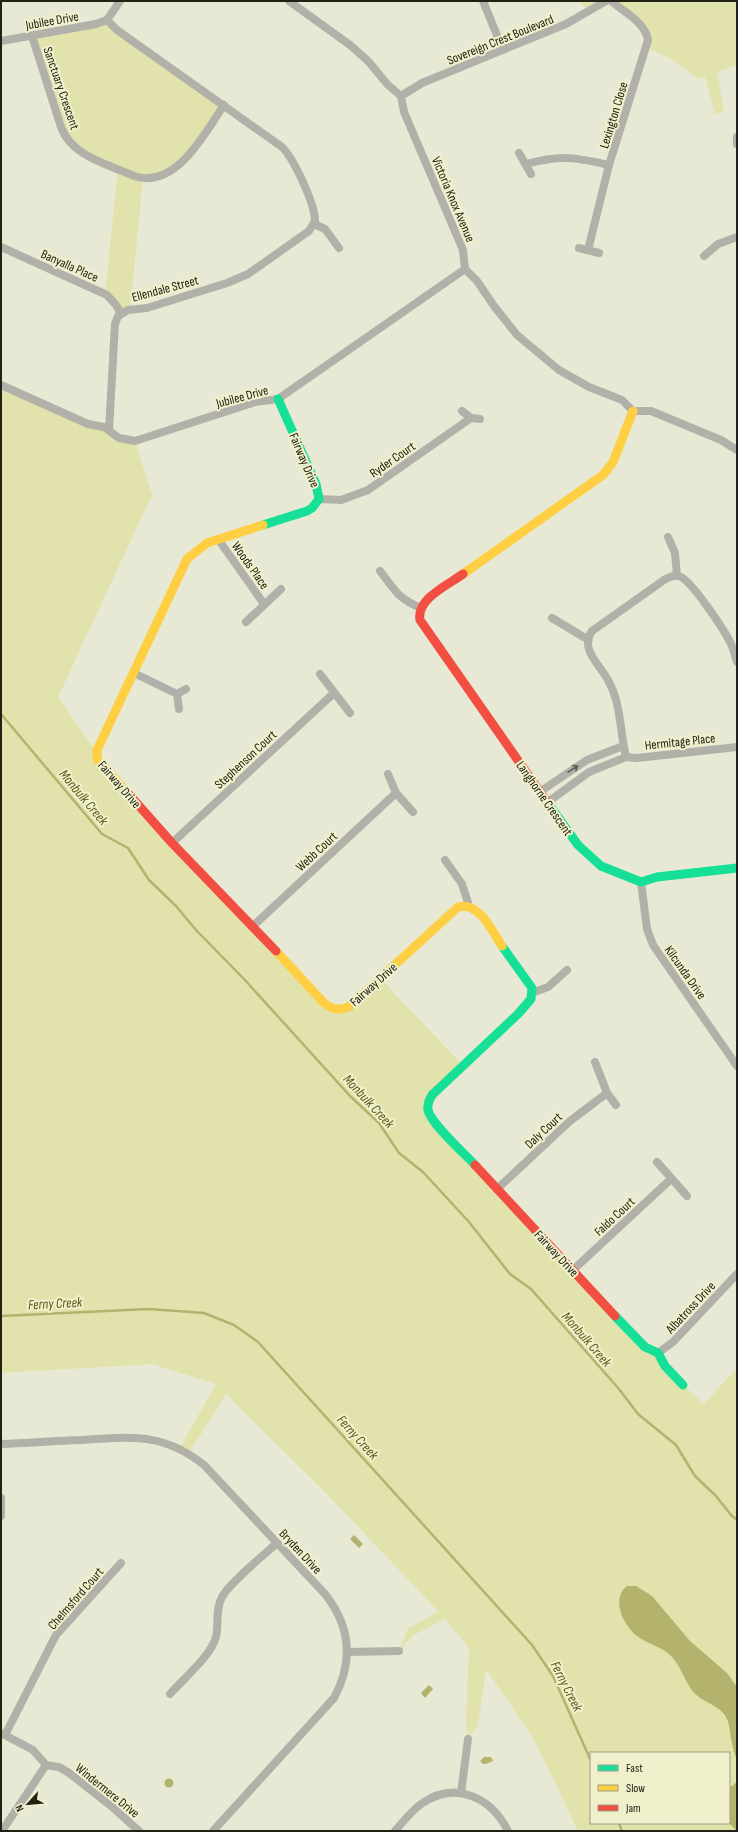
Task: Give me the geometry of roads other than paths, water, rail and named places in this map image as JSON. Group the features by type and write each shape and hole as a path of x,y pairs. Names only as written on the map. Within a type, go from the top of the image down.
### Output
{"street":[{"path":"120,1 106,20 117,30 278,143 289,155 312,205 315,217 314,224 325,229 339,248"},
{"path":"289,1 350,45 368,61 388,85 401,96"},
{"path":"482,1 503,50"},
{"name":"Sovereign Crest Boulevard","path":"401,96 419,85 566,24 606,1"},
{"name":"Lexington Close","path":"588,250 609,165 648,40 643,27 611,1"},
{"name":"Jubilee Drive","path":"1,41 96,24 106,20"},
{"name":"Sanctuary Crescent","path":"32,36 61,127 68,142 80,152 134,176 140,178 155,177 179,166 224,105"},
{"name":"Victoria Knox Avenue","path":"401,96 404,112 463,250 465,269"},
{"path":"737,137 737,144"},
{"path":"519,153 531,174"},
{"path":"526,164 557,157 565,157 583,159 609,165"},
{"name":"Ellendale Street","path":"109,430 115,324 118,316 128,310 154,306 240,277 309,231 314,224"},
{"path":"704,256 718,244 737,237"},
{"name":"Banyalla Place","path":"1,247 107,295 121,314"},
{"path":"579,248 599,253"},
{"path":"465,269 477,281 509,325 527,344 560,370 589,387 622,400 632,411 651,412 721,440 737,450"},
{"name":"Jubilee Drive","path":"1,385 88,424 101,426 119,438 134,441 255,402 278,399 465,269"},
{"name":"Fairway Drive","path":"278,399 316,484 319,499 316,504 307,511 218,539 202,546 187,559 98,748 98,759 172,843 253,926 329,1008 338,1011 350,1006 454,909 460,906 469,906"},
{"path":"462,411 471,418 480,420"},
{"path":"380,571 399,597 406,602 421,608 429,598 603,475 613,462 632,411"},
{"name":"Ryder Court","path":"319,499 341,500 368,490 471,418"},
{"path":"668,537 675,553 677,576"},
{"name":"Woods Place","path":"218,539 264,604"},
{"path":"626,757 615,696 609,682 589,652 588,639 592,631 664,580 671,576 677,576 691,585 716,620 731,644 737,662"},
{"name":"Woods Place","path":"246,622 281,589"},
{"name":"Langhorne Crescent","path":"421,608 420,617 422,624 578,845 594,861 609,870 641,882"},
{"path":"552,618 588,639"},
{"path":"134,672 177,694"},
{"path":"320,674 350,713"},
{"path":"177,694 186,689"},
{"name":"Stephenson Court","path":"172,843 334,693"},
{"path":"177,694 180,709"},
{"path":"541,791 587,760 623,746"},
{"name":"Hermitage Place","path":"548,802 585,775 626,757 637,758 737,747"},
{"path":"388,774 396,793 413,812"},
{"name":"Webb Court","path":"253,926 396,793"},
{"path":"445,860 462,884 469,906 479,913 528,982 532,993 548,987 567,970"},
{"path":"641,882 657,877 737,868"},
{"name":"Kilcunda Drive","path":"641,882 647,929 653,945 737,1066"},
{"name":"Fairway Drive","path":"532,993 528,1004 436,1091 428,1102 428,1112 435,1123 645,1347 658,1353 665,1366 683,1385"},
{"path":"595,1062 607,1093 616,1104"},
{"name":"Daly Court","path":"497,1189 570,1121 607,1093"},
{"path":"657,1162 687,1196"},
{"name":"Faldo Court","path":"573,1270 671,1179"},
{"name":"Albatross Drive","path":"658,1353 673,1342 737,1274"},
{"name":"Bryden Drive","path":"1,1444 133,1437 166,1442 190,1454 204,1465 331,1602 343,1626 348,1652 344,1676 334,1698 213,1831"},
{"path":"1,1498 1,1516"},
{"path":"170,1694 209,1651 213,1644 217,1630 219,1604 222,1597 233,1584 277,1543"},
{"name":"Chelmsford Court","path":"3,1734 56,1636 121,1563"},
{"path":"348,1652 399,1651"},
{"name":"Windermere Drive","path":"3,1734 33,1750 46,1764 69,1773 110,1805 139,1831"},
{"path":"461,1793 468,1739"},
{"path":"2,1831 46,1764"},
{"path":"395,1831 415,1809 428,1800 446,1794 461,1793 476,1798 490,1806 502,1820 508,1831"}],"waterway":[{"name":"Monbulk Creek","path":"1,714 102,834 128,848 149,880 176,906 196,930 244,979 350,1096 379,1123 399,1153 423,1172 469,1222 510,1274 531,1289 619,1389 638,1414 676,1445 695,1476 716,1496 731,1515 737,1520"},
{"name":"Ferny Creek","path":"1,1316 149,1309 204,1313 234,1325 258,1342 532,1645 553,1676 590,1759"},
{"name":"Ferny Creek","path":"619,1824 622,1831"}]}
